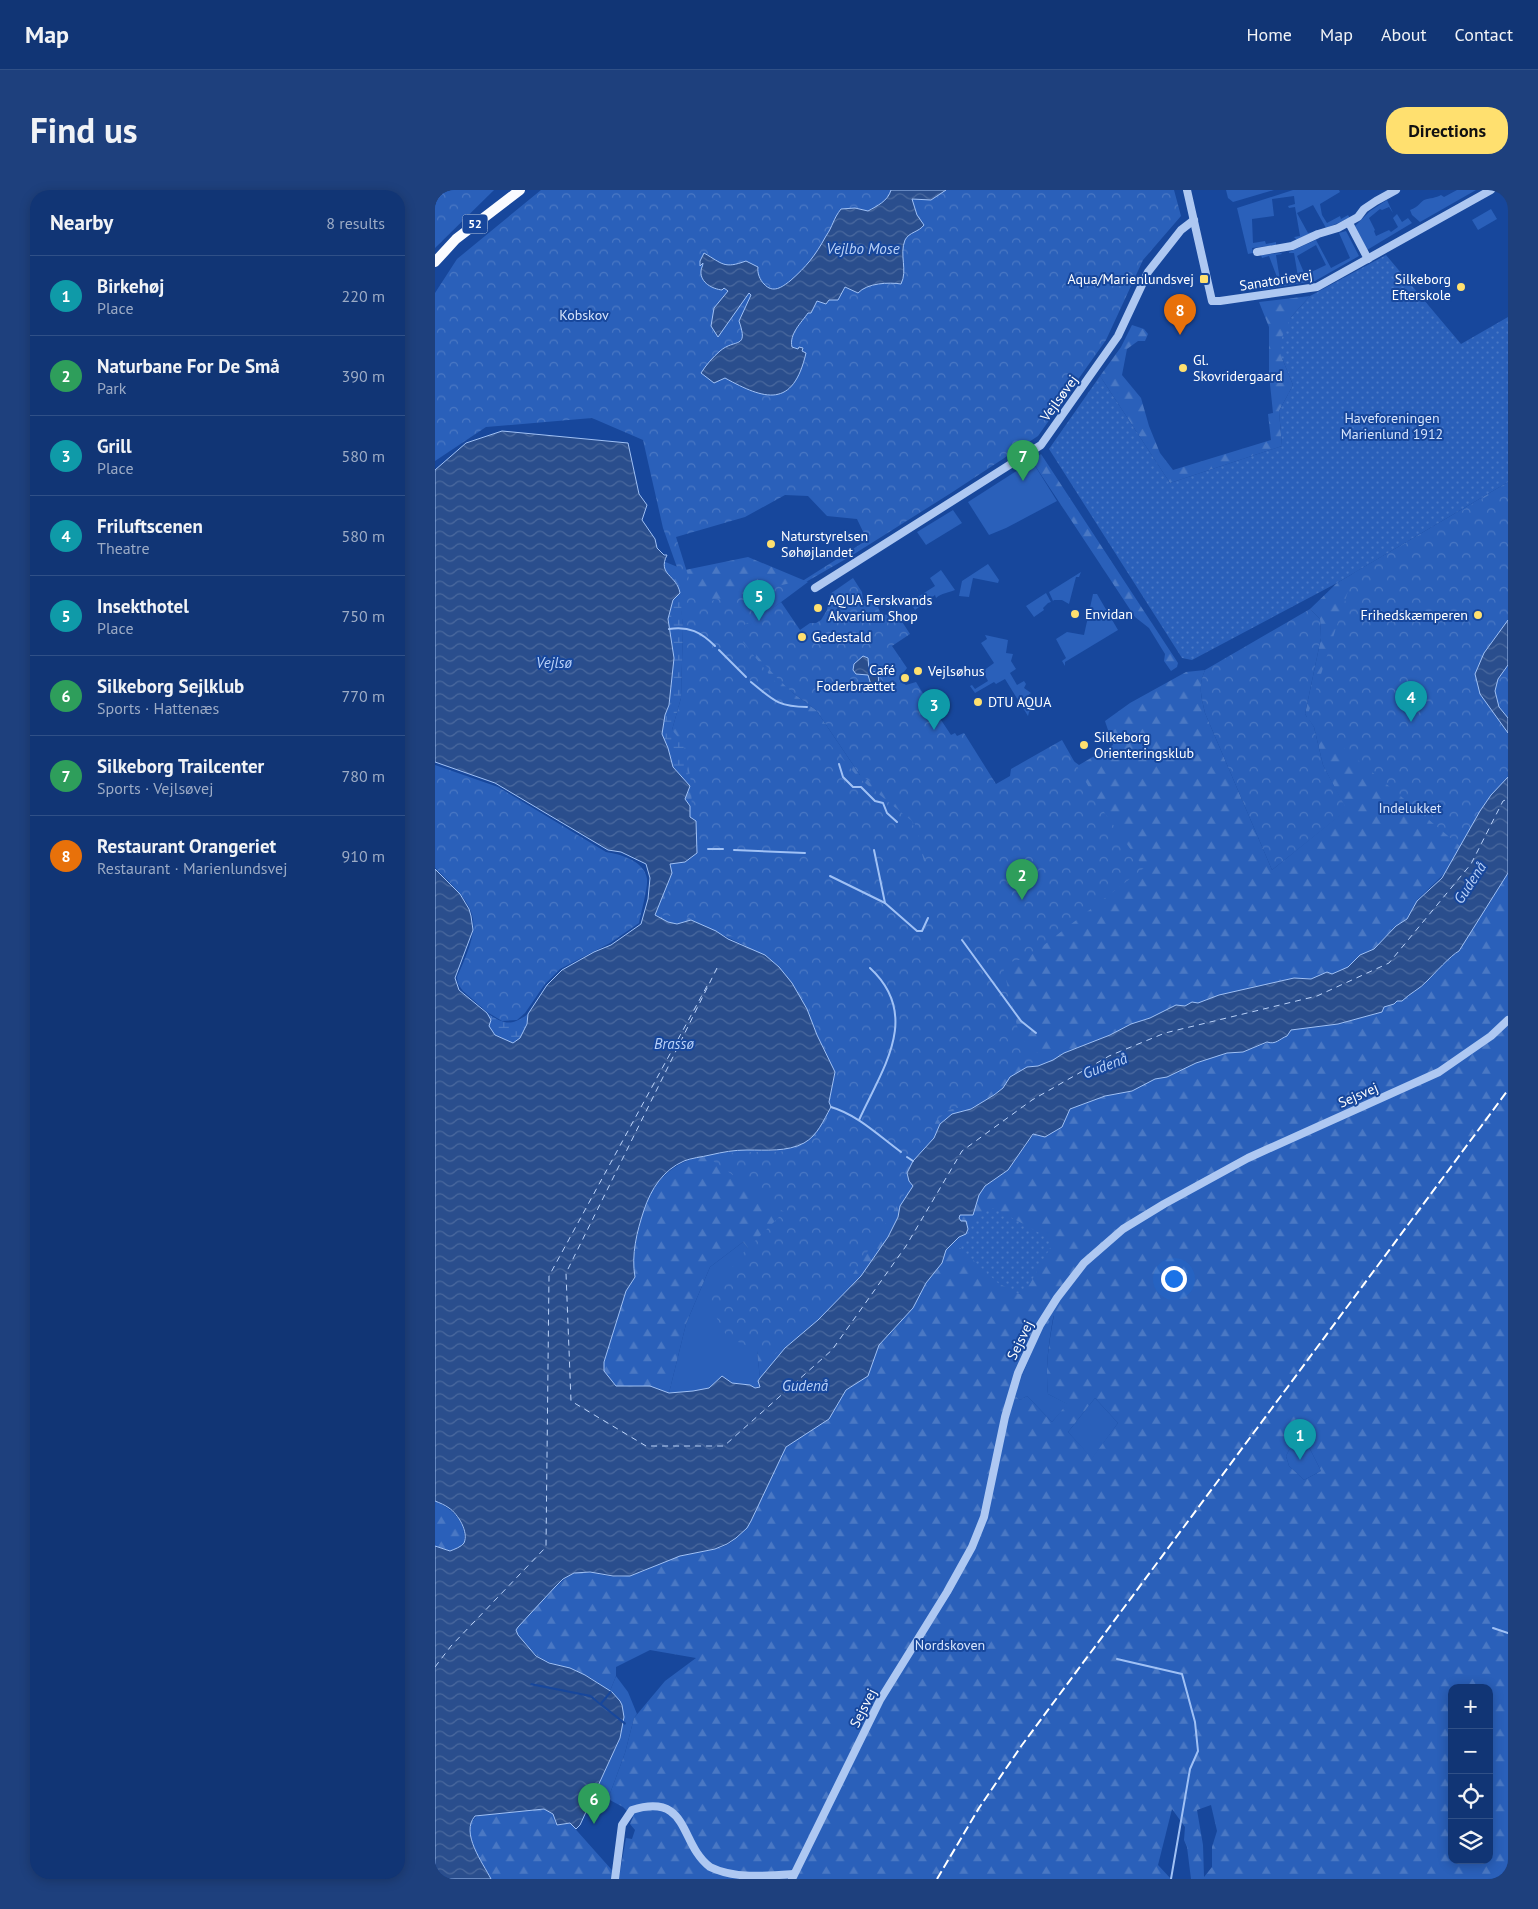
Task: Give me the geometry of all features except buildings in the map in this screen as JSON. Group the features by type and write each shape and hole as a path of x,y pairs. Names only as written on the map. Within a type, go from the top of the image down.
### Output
{"main road":[{"name":"52","path":"435,262 456,239 520,190"}],"street":[{"path":"1187,190 1194,220"},
{"path":"1257,252 1292,246 1349,224 1376,201 1396,190"},
{"name":"Sanatorievej","path":"1194,220 1212,301 1317,287 1491,190"},
{"name":"Vejlsøvej","path":"815,588 1041,445 1118,336 1148,272 1181,230 1194,220"},
{"path":"1349,224 1368,260"},
{"name":"Sejsvej","path":"793,1877 880,1700 947,1592 972,1547 984,1517 1005,1417 1018,1373 1040,1325 1065,1286 1084,1263 1123,1229 1172,1199 1248,1158 1439,1072 1491,1036 1508,1020"},
{"path":"615,1879 621,1825 632,1810 651,1807 662,1808 672,1812 679,1818 691,1844 711,1868 741,1878 793,1877"}],"green space":[{"path":"435,190 494,190 435,248"},
{"path":"435,190 488,190 435,242"},
{"name":"Kobskov","path":"541,190 1174,190 1181,216 1143,260 1106,340 1038,436 851,556 792,590 735,632 772,678 859,778 912,821 925,864 927,865 913,818 882,788 860,775 816,710 779,680 737,634 781,602 800,630 810,623 816,623 821,620 827,610 830,594 853,578 862,592 863,600 872,601 874,597 882,604 878,607 881,615 897,614 910,634 892,646 907,668 900,677 900,681 906,685 916,682 933,710 936,709 938,711 937,714 951,735 955,733 957,736 964,733 996,784 1010,776 1011,769 1062,740 1099,805 1144,868 1027,958 1010,962 1003,967 1020,1038 1046,1060 1019,1065 994,1089 969,1105 949,1110 936,1121 930,1136 904,1170 905,1182 909,1187 846,1285 772,1357 727,1337 708,1302 740,1256 784,1212 709,1158 736,1152 779,1152 794,1149 815,1138 828,1117 837,1070 818,1034 809,1007 795,982 779,963 760,949 693,918 658,915 675,875 698,854 697,821 692,814 691,782 684,741 684,587 663,528 643,440 592,418 486,427 435,461 435,293 457,259","holes":["785,495 808,496 827,516 857,519 867,540 804,580 697,604 676,537 745,517"]},
{"path":"1226,190 1274,190 1233,202 1228,198"},
{"path":"1293,190 1339,190 1340,192 1320,204 1322,215 1327,223 1340,216 1341,219 1348,215 1350,218 1326,228 1313,205 1297,213 1308,233 1313,232 1297,240 1294,237 1300,236 1295,207 1289,208 1288,206 1295,204 1294,196 1272,199 1274,216 1252,219 1253,243 1265,241 1266,244 1276,242 1276,245 1252,248 1253,253 1248,254 1237,208"},
{"path":"1457,190 1476,190 1420,222 1412,215 1410,210 1424,200 1441,195 1444,197"},
{"path":"1387,200 1393,213 1389,207 1380,209 1369,218 1376,236 1389,230 1391,232 1398,227 1393,218 1397,214 1402,222 1408,218 1412,223 1367,250 1355,226 1370,211"},
{"path":"1491,209 1497,219 1478,230 1472,220"},
{"path":"1346,231 1359,256 1315,281 1260,290 1260,286 1277,277 1269,256 1262,258 1261,255 1281,253 1276,255 1280,280 1285,279 1286,283 1293,282 1292,278 1298,277 1294,253 1289,252 1316,240 1331,268 1350,258 1339,233","holes":["1316,245 1326,265 1305,275 1297,256"]},
{"name":"Haveforeningen Marienlund 1912","path":"1386,255 1461,344 1508,317 1508,482 1337,583 1192,660 1182,658 1049,449 1100,376 1170,483 1282,446 1279,411 1293,385 1280,348 1282,337 1291,317 1310,296"},
{"path":"1310,296 1291,317 1282,358 1293,385 1279,411 1282,446 1170,483 1100,376 1121,347 1132,325 1144,329 1148,334 1145,341 1138,341 1127,349 1122,375 1141,398 1149,426 1160,453 1173,470 1271,440 1268,414 1273,413 1269,374 1269,327 1259,302"},
{"path":"1041,454 1178,663 1177,667 1171,671 1164,661 1165,654 1149,628 1135,617 1032,461"},
{"path":"1032,461 1057,501 989,535 968,502"},
{"path":"1508,482 1508,777 1491,795 1480,811 1446,872 1418,899 1407,919 1396,926 1374,949 1360,955 1348,967 1332,974 1327,973 1311,979 1294,978 1219,995 1198,1004 1176,1005 1150,1018 1131,1024 1110,1035 1064,1053 1053,1060 1038,1066 1027,1067 1010,1077 1003,1088 994,1095 971,1109 952,1114 940,1124 934,1138 913,1161 907,1173 909,1181 913,1186 900,1206 898,1217 888,1237 861,1276 818,1320 785,1348 760,1378 757,1351 763,1268 743,1242 710,1267 686,1324 669,1393 656,1388 616,1386 604,1371 604,1362 626,1291 635,1277 634,1256 638,1235 646,1204 653,1189 673,1169 699,1156 737,1150 773,1151 787,1145 822,1120 831,1108 829,1102 835,1072 807,1009 792,983 746,946 691,920 677,924 668,922 655,915 672,873 670,864 685,862 690,817 690,806 685,799 672,730 681,698 683,627 678,585 664,570 663,561 685,570 748,557 808,582 738,634 793,693 816,710 860,775 998,786 1057,749 1079,765 1113,745 1105,721 1130,703 1186,672 1205,670 1201,686 1201,696 1205,713 1272,870 1346,810 1323,765 1314,727 1305,714 1321,638 1320,619 1310,609 1337,583"},
{"name":"Indelukket","path":"1508,484 1508,777 1476,819 1460,846 1309,719 1314,727 1323,765 1347,810 1272,870 1205,713 1201,686 1205,670 1310,609 1320,619 1321,638 1305,714 1307,717 1354,573"},
{"path":"953,510 962,523 926,545 917,532"},
{"path":"988,564 999,580 998,583 973,578 969,597 959,596 962,581"},
{"path":"941,570 955,590 936,598 935,595 915,610 910,602 935,586 930,578"},
{"path":"1081,572 1079,577 1076,577 1069,604 1062,600 1053,601 1049,592"},
{"path":"680,593 683,627 681,698 672,730 683,743 690,786 673,767 668,748 661,734 669,705 674,658 668,619 673,600"},
{"path":"1046,593 1051,602 1034,617 1026,606"},
{"path":"1093,594 1097,594 1118,630 1065,662 1065,666 1062,661 1066,658 1056,639 1067,632 1084,635"},
{"path":"985,635 1008,640 1006,653 1013,654 1011,661 1016,669 1010,673 1017,685 1024,681 1026,684 1024,688 1031,693 1027,696 1034,708 1029,712 1028,716 1005,679 996,684 994,682 975,693 970,686 972,685 975,689 988,681 983,671 994,663 981,643 987,639"},
{"path":"435,765 498,787 606,852 637,863 642,867 647,879 639,923 610,943 560,969 545,984 525,1013 517,1020 502,1021 487,1012 463,991 458,984 457,977 471,942 473,917 469,906 461,895 435,868"},
{"name":"Nordskoven","path":"1508,873 1508,1879 1191,1879 1187,1847 1184,1840 1185,1827 1172,1809 1158,1865 1171,1879 491,1879 473,1844 470,1826 474,1819 481,1815 544,1809 553,1814 556,1823 560,1825 570,1823 619,1878 626,1838 632,1839 635,1830 630,1824 633,1817 623,1807 608,1799 625,1753 634,1718 665,1681 696,1658 650,1650 616,1667 616,1676 610,1691 575,1670 540,1658 527,1646 516,1629 552,1590 568,1577 578,1572 589,1572 612,1577 633,1575 679,1556 727,1545 737,1537 751,1521 786,1447 829,1419 846,1390 868,1376 879,1345 913,1308 926,1283 942,1263 946,1250 959,1237 966,1234 968,1229 959,1218 960,1215 964,1214 985,1186 1008,1170 1034,1134 1062,1127 1070,1109 1105,1096 1132,1091 1155,1078 1167,1077 1196,1063 1214,1057 1227,1053 1243,1052 1280,1038 1290,1030 1338,1024 1382,1012 1384,1007 1397,1001 1402,1001 1421,986 1459,950","holes":["1054,1315 1048,1354 1048,1394 1067,1404 1052,1422 1027,1396 1020,1400 1014,1395 1036,1342","1095,1398 1118,1423 1092,1458 1068,1432","1306,1441 1321,1471 1304,1480 1289,1466 1286,1456 1293,1442","1211,1805 1217,1831 1212,1847 1212,1867 1204,1877 1203,1845 1197,1810"]},
{"path":"487,1013 503,1022 516,1021 528,1014 526,1027 520,1038 513,1043 495,1035 488,1026 490,1020"},
{"path":"994,1208 1054,1241 1023,1296 998,1283 959,1247 978,1215"},
{"path":"743,1242 763,1268 757,1351 760,1378 758,1381 760,1386 755,1388 750,1385 732,1383 722,1376 709,1388 669,1393 686,1324 710,1267"},
{"path":"1054,1313 1047,1363 1048,1394 1068,1404 1052,1422 1027,1396 1020,1400 1014,1395 1036,1342"},
{"path":"1095,1398 1118,1423 1092,1459 1068,1432"},
{"path":"1306,1441 1321,1471 1304,1480 1289,1466 1286,1456 1293,1442"},
{"path":"435,1501 452,1512 460,1522 463,1528 464,1542 460,1547 450,1551 435,1546"},
{"path":"616,1676 628,1692 637,1714 634,1718 625,1753 608,1799 595,1793 620,1738 612,1692 610,1691"}],"water":[{"name":"Vejlbo Mose","path":"891,190 946,190 931,200 912,199 917,215 924,225 905,240 903,246 904,273 901,284 884,283 872,285 858,293 845,287 838,300 829,300 826,304 817,301 811,313 808,313 792,338 792,347 803,348 802,351 806,353 793,384 785,391 776,395 765,395 739,386 725,378 714,383 701,373 720,351 741,340 742,330 739,321 751,295 749,293 718,337 711,326 714,308 728,291 724,288 722,290 711,287 703,279 701,271 703,263 700,266 700,261 704,253 728,265 746,261 758,267 760,278 767,287 771,289 777,288 790,281 810,260 841,209 855,208 868,211 885,200"},
{"path":"502,431 628,443 639,494 647,505 642,520 655,539 657,548 664,555 667,555 664,567 675,582 680,593 673,600 668,619 674,658 669,705 665,715 662,734 673,767 690,786 685,799 690,806 690,817 696,821 697,853 685,862 670,864 672,873 655,915 668,922 677,924 691,920 765,955 779,967 792,983 807,1009 835,1072 829,1102 831,1107 817,1132 809,1140 791,1148 733,1151 690,1159 670,1170 654,1188 641,1218 637,1235 634,1252 635,1277 626,1291 604,1362 604,1371 616,1386 650,1386 669,1393 693,1391 709,1388 722,1376 732,1383 750,1385 755,1388 760,1387 758,1381 785,1348 818,1320 861,1276 888,1237 898,1217 900,1206 913,1186 909,1181 907,1173 913,1161 934,1138 940,1124 952,1114 971,1109 994,1095 1003,1088 1010,1077 1027,1067 1038,1066 1053,1060 1064,1053 1110,1035 1131,1024 1150,1018 1176,1005 1185,1006 1192,1002 1198,1003 1219,995 1294,978 1311,979 1327,972 1332,974 1348,967 1360,955 1374,949 1396,926 1407,919 1417,901 1442,878 1480,811 1491,795 1508,777 1508,873 1459,951 1447,960 1421,986 1402,1001 1397,1001 1384,1007 1382,1012 1338,1024 1291,1030 1287,1036 1275,1042 1267,1042 1243,1052 1227,1053 1196,1063 1167,1077 1155,1079 1132,1091 1105,1096 1070,1109 1062,1127 1045,1137 1033,1134 1008,1170 985,1186 979,1195 973,1215 960,1215 961,1221 966,1221 968,1229 966,1234 959,1237 946,1250 942,1263 926,1283 913,1308 879,1345 868,1376 846,1390 829,1419 786,1447 747,1528 727,1544 715,1549 680,1556 630,1576 613,1576 590,1572 574,1573 563,1579 518,1627 516,1630 518,1635 536,1656 549,1663 570,1668 585,1675 612,1692 622,1705 624,1717 620,1738 580,1825 576,1829 570,1823 557,1825 553,1814 544,1809 475,1816 471,1823 471,1839 478,1857 491,1879 435,1879 435,1546 450,1551 458,1548 464,1543 465,1534 456,1514 435,1501 435,869 460,894 471,916 473,930 455,978 459,990 487,1013 491,1020 489,1026 495,1035 513,1043 520,1038 527,1024 528,1014 547,985 562,970 611,945 641,924 648,899 650,878 646,864 621,852 608,850 495,783 435,762 435,470 466,443"},
{"path":"1508,620 1508,665 1498,679 1495,691 1499,707 1508,718 1508,733 1480,694 1475,674 1484,653"},
{"path":"863,656 868,658 869,670 878,673 879,685 876,689 872,688 868,675 856,674 853,670 854,664"}],"pier":[{"path":"531,1683 591,1695 600,1703 610,1691 612,1692 602,1704 626,1723 625,1725 590,1697 530,1685"}],"waterway":[{"path":"669,629 689,629 705,637 715,646"},
{"path":"719,650 746,677"},
{"path":"751,682 765,694 782,704 807,707"},
{"path":"839,764 843,777 853,787 861,787 875,801 883,803 887,813 897,822"},
{"path":"708,849 723,849"},
{"path":"734,850 805,853"},
{"path":"874,850 885,903"},
{"path":"830,876 885,903 917,931 922,931 928,918"},
{"path":"962,940 1021,1021 1036,1033"},
{"path":"859,1120 886,1062 893,1043 895,1024 893,1005 885,986 870,968"},
{"path":"831,1107 850,1115 901,1152"},
{"path":"907,1157 913,1161"},
{"path":"1493,1628 1508,1633"},
{"path":"1117,1659 1182,1674 1195,1722 1198,1751 1190,1769 1171,1879"}],"ferry route":[{"path":"717,968 566,1273 571,1401 646,1446 724,1446 832,1350 906,1246 962,1151 1032,1100 1109,1056 1165,1033 1317,996 1389,963 1471,864 1503,801 1508,799"},
{"path":"435,1667 451,1646 546,1547 549,1276 707,986"}],"railway":[{"path":"937,1879 979,1808 1022,1745 1508,1090"}],"place":[{"name":"Aqua/Marienlundsvej","path":"1204,279"},
{"name":"Silkeborg Efterskole","path":"1461,287"},
{"name":"Restaurant Orangeriet","path":"1180,335"},
{"name":"Gl. Skovridergaard","path":"1183,368"},
{"name":"Silkeborg Trailcenter","path":"1023,481"},
{"name":"Naturstyrelsen Søhøjlandet","path":"771,544"},
{"name":"AQUA Ferskvands Akvarium Shop","path":"818,608"},
{"name":"Envidan","path":"1075,614"},
{"name":"Frihedskæmperen","path":"1478,615"},
{"name":"Insekthotel","path":"759,621"},
{"name":"Gedestald","path":"802,637"},
{"name":"Vejlsøhus","path":"918,671"},
{"name":"Café Foderbrættet","path":"905,678"},
{"name":"DTU AQUA","path":"978,702"},
{"name":"Friluftscenen","path":"1411,722"},
{"name":"Grill","path":"934,730"},
{"name":"Silkeborg Orienteringsklub","path":"1084,745"},
{"name":"Naturbane For De Små","path":"1022,900"},
{"name":"Birkehøj","path":"1300,1460"},
{"name":"Silkeborg Sejlklub","path":"594,1824"}],"water label":[{"name":"Vejlsø","path":"554,663"},
{"name":"Gudenå","path":"1470,883"},
{"name":"Brassø","path":"674,1044"},
{"name":"Gudenå","path":"1105,1066"},
{"name":"Gudenå","path":"805,1386"}]}
